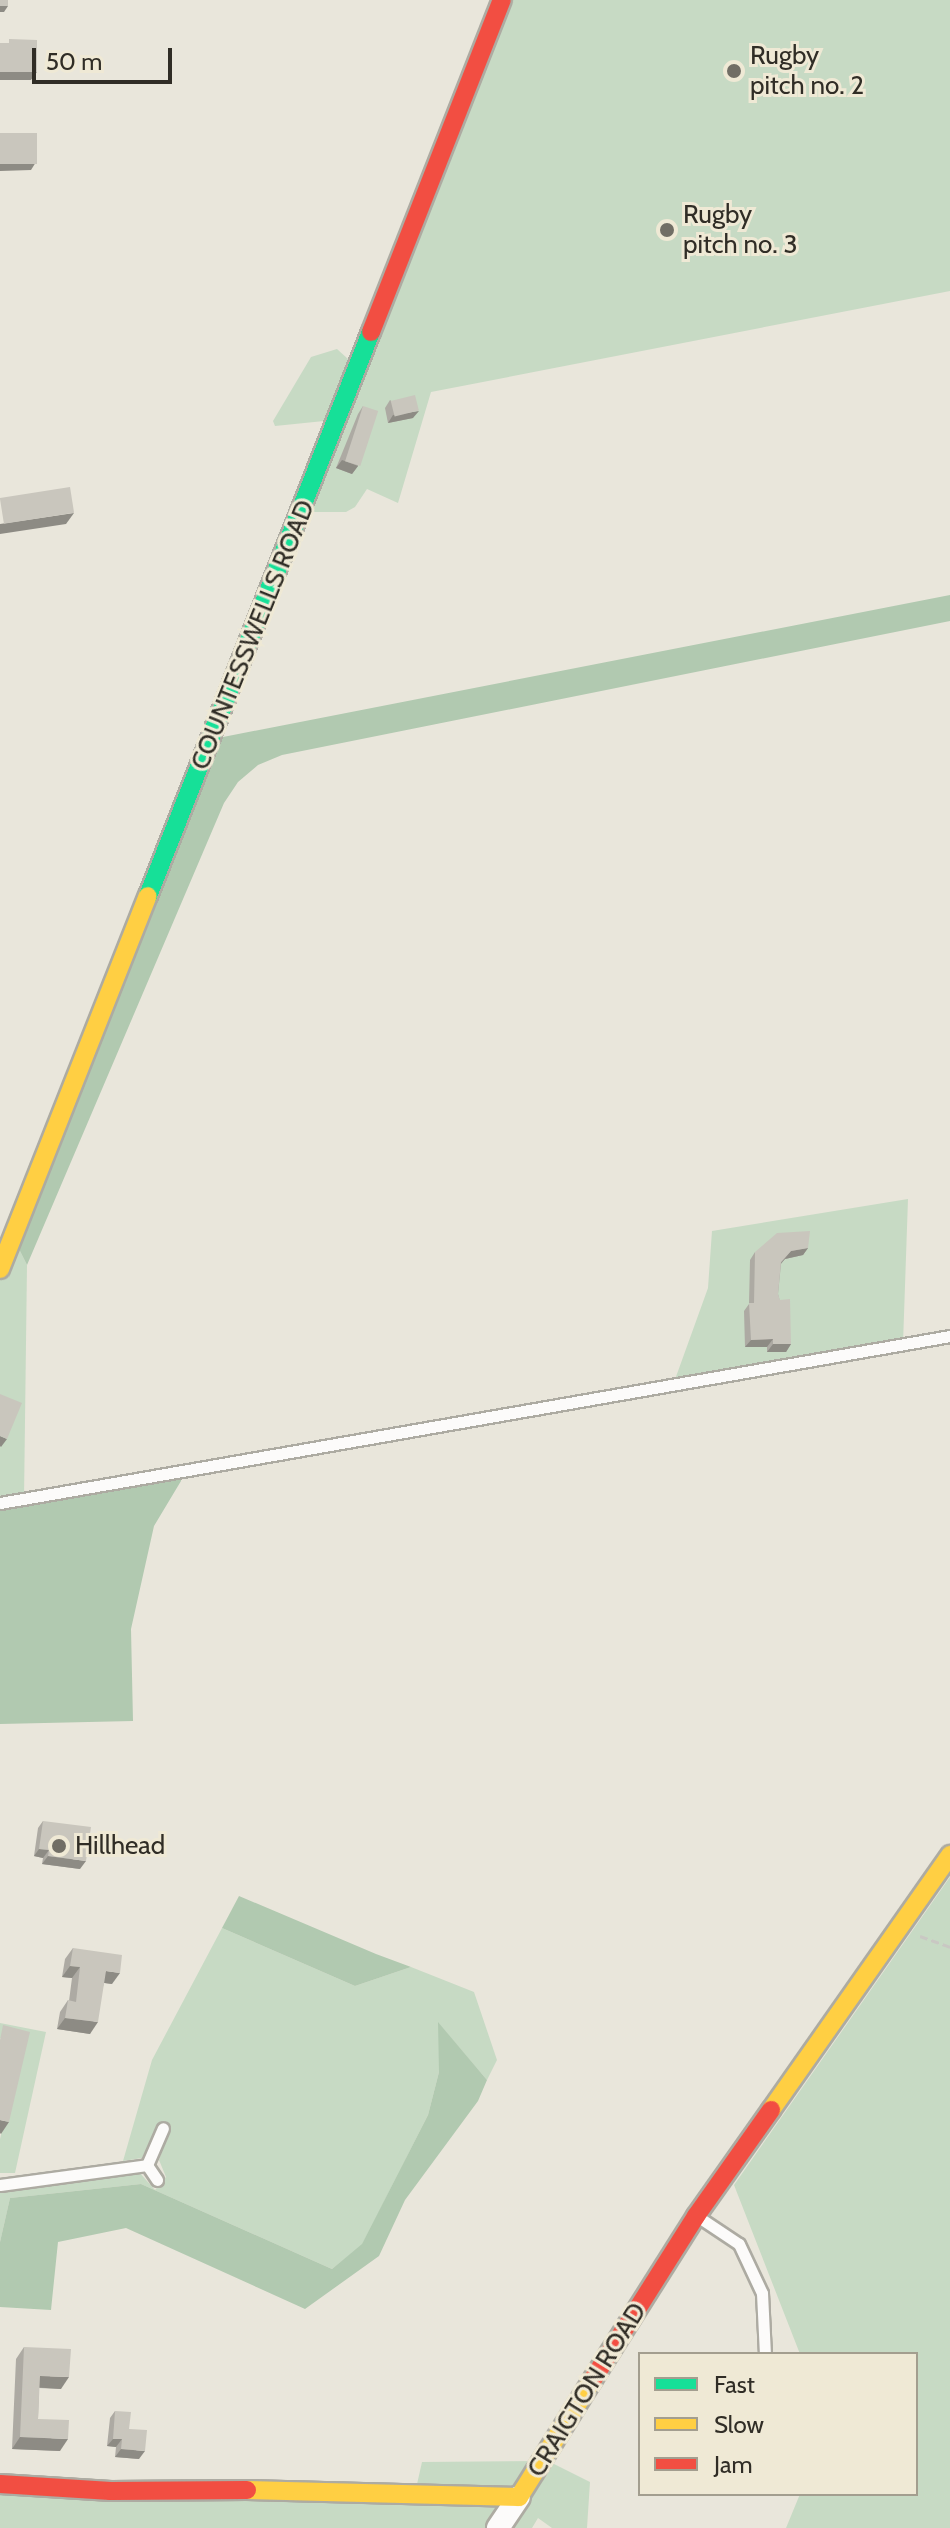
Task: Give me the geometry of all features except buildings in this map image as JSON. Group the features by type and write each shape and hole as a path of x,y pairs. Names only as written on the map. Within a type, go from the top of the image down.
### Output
{"street":[{"name":"COUNTESSWELLS ROAD","path":"0,1269 502,0"},
{"name":"CRAIGTON ROAD","path":"0,2484 111,2491 325,2490 519,2497 696,2216 950,1855"},
{"path":"498,2528 519,2497"}],"lane":[{"path":"0,1503 950,1336"},
{"path":"147,2165 163,2128"},
{"path":"147,2165 157,2180"},
{"path":"0,2185 147,2165"},
{"path":"696,2216 739,2244 762,2293 765,2352"}],"green space":[{"path":"511,0 950,0 950,291 431,392 398,503 367,489 355,507 346,512 309,512"},
{"path":"337,349 348,359 324,421 275,426 273,421 311,357"},
{"path":"950,595 950,621 282,755 258,765 238,782 224,803 27,1265 13,1237 223,737"},
{"path":"908,1199 903,1344 673,1385 708,1288 712,1231"},
{"path":"13,1237 27,1265 24,1499 0,1503 0,1269"},
{"path":"181,1471 181,1481 154,1526 131,1629 133,1721 0,1724 0,1503"},
{"path":"950,1877 950,2528 786,2528 799,2496 918,2496 918,2352 799,2352 734,2185"},
{"path":"239,1896 411,1967 355,1986 222,1928"},
{"path":"222,1928 355,1986 411,1967 474,1992 497,2060 487,2080 439,2024 439,2072 428,2115 362,2245 332,2269 141,2184 10,2198 0,2242 0,2189 139,2172 155,2190 166,2177 159,2160 169,2128 159,2123 142,2158 123,2161 152,2060"},
{"path":"438,2022 487,2080 478,2101 405,2200 379,2256 305,2309 126,2228 58,2242 51,2310 0,2307 0,2242 10,2198 141,2184 332,2269 362,2244 428,2115 439,2072"},
{"path":"0,2023 46,2032 15,2173 0,2173 0,2139 22,2044 0,2038"},
{"path":"548,2461 590,2482 587,2528 552,2528 538,2518 532,2528 0,2528 0,2483 415,2493 422,2462"}],"traffic: fast":[{"path":"148,896 371,332"}],"traffic: slow":[{"path":"0,1269 148,896"},
{"path":"771,2110 950,1855"},
{"path":"247,2490 519,2497 593,2379"}],"traffic: jam":[{"path":"371,332 502,0"},
{"path":"593,2379 696,2216 771,2110"},
{"path":"0,2484 111,2491 247,2490"}],"place":[{"name":"Rugby pitch no. 2","path":"734,71"},
{"name":"Rugby pitch no. 3","path":"667,230"},
{"name":"Hillhead","path":"59,1846"}]}
